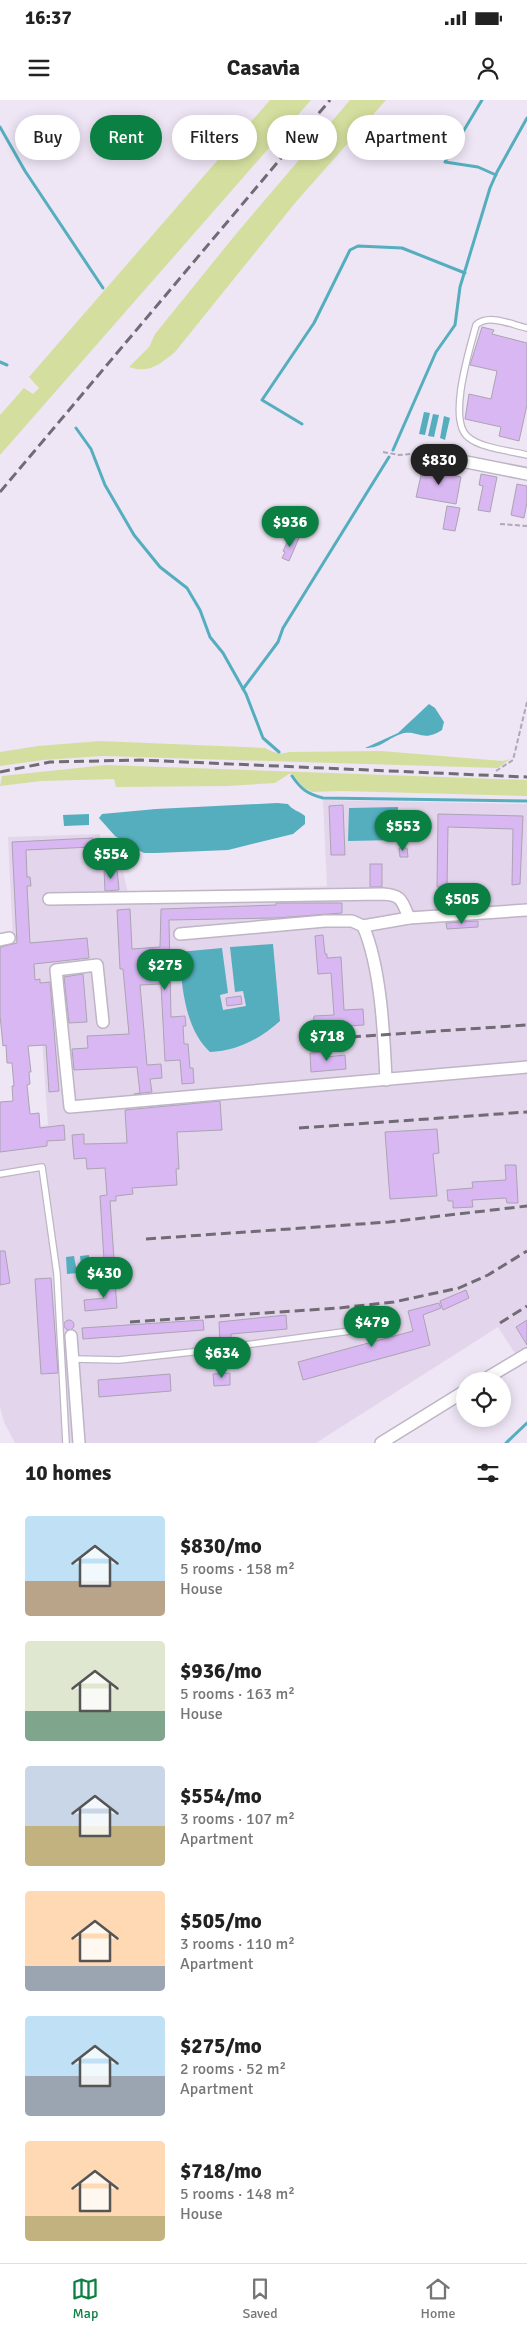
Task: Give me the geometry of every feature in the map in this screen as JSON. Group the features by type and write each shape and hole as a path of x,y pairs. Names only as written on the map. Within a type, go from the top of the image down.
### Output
{"street":[{"path":"431,455 527,474"},
{"path":"50,900 383,894 395,895 400,898 409,918"},
{"path":"180,934 324,921 352,921 364,926 409,918 527,910"},
{"path":"364,926 370,941 374,965 384,1035 386,1080"},
{"path":"103,1022 98,965 56,970 70,1107 527,1067"},
{"path":"71,1336 78,1443"},
{"path":"497,1372 527,1354"},
{"path":"381,1443 456,1397"}],"lane":[{"path":"527,328 489,319 480,320 476,325 460,396 460,424 466,437 479,443 527,455"},
{"path":"0,1174 42,1167 57,1274 66,1443"},
{"path":"74,1359 119,1360 373,1328"}],"path":[{"path":"383,452 431,455"},
{"path":"500,524 527,526"},
{"path":"496,771 513,760 527,702"}],"shaded area":[{"path":"323,800 527,804 527,1348 516,1355 498,1327 316,1443 15,1443 4,1422 0,1407 0,1133 48,1125 41,1026 20,1011 13,941 8,837 100,834 100,862 121,863 128,893 327,886"}],"green space":[{"path":"270,100 311,100 298,115 267,115 267,150 0,455 0,415 24,388 33,394 39,388 29,377 218,160 257,160 257,115"},
{"path":"350,100 386,100 373,115 347,115 347,144 337,155 337,115"},
{"path":"299,160 333,160 295,203 175,352 154,367 136,369 129,367 149,347 155,334"},
{"path":"100,741 265,748 280,753 381,751 503,761 510,759 498,768 103,756 43,760 0,766 0,752 38,746"},
{"path":"106,765 527,780 527,796 341,791 312,792 304,788 292,774 275,783 227,786 116,787 114,779 41,781 0,786 2,776"}],"water":[{"path":"424,412 430,413 425,435 419,434"},
{"path":"433,414 439,415 434,437 428,436"},
{"path":"444,416 450,418 445,440 440,438"},
{"path":"429,704 435,708 444,722 442,730 425,736 412,733 401,734 380,745 365,748 398,733"},
{"path":"288,804 305,816 305,824 293,834 228,850 144,853 115,836 99,818 102,814 156,809"},
{"path":"398,807 397,840 348,841 349,808"},
{"path":"89,814 89,825 64,826 63,815"},
{"path":"273,944 280,1021 248,1043 230,1049 210,1052 201,1042 190,1019 183,992 179,952 222,948 228,993 220,995 223,1010 246,1006 243,991 235,992 230,947"},
{"path":"89,1255 90,1272 67,1274 66,1257 74,1256 76,1267 81,1266 80,1256"}],"building":[{"path":"482,327 494,330 492,334 527,343 527,405 519,441 499,436 501,427 465,419 469,394 491,399 497,371 470,365"},
{"path":"423,467 461,477 456,504 416,497"},
{"path":"481,474 497,477 490,512 478,510 483,486 479,485"},
{"path":"517,484 527,486 524,518 511,515"},
{"path":"447,506 460,508 455,531 443,529"},
{"path":"291,535 299,538 289,561 282,558 285,552 283,551"},
{"path":"343,805 345,855 331,855 329,806"},
{"path":"438,814 523,816 520,884 512,885 513,829 448,827 447,887 437,887"},
{"path":"93,838 93,847 26,850 27,877 30,877 31,886 27,886 30,943 87,938 89,958 34,964 35,980 40,979 40,983 50,982 59,1091 49,1092 46,1045 28,1046 31,1072 29,1072 30,1084 27,1085 30,1114 39,1113 40,1128 64,1125 65,1140 47,1141 47,1146 0,1152 0,1102 13,1101 12,1086 14,1086 12,1063 7,1063 6,1045 3,1046 0,1015 0,947 17,943 12,842"},
{"path":"399,848 407,848 408,857 400,857"},
{"path":"370,864 382,864 382,887 370,887"},
{"path":"104,869 117,869 119,890 105,891"},
{"path":"276,903 342,903 342,913 276,918 169,920 171,1017 185,1016 186,1026 183,1026 184,1044 188,1044 190,1068 193,1068 194,1083 182,1084 180,1060 165,1061 161,984 140,985 147,1065 161,1064 162,1078 150,1079 152,1092 134,1094 140,1093 137,1067 74,1070 72,1049 88,1048 87,1036 129,1034 123,969 120,969 117,910 130,909 132,949 160,947 161,909 276,905"},
{"path":"478,921 478,927 447,929 446,923"},
{"path":"323,935 327,958 341,957 344,1010 363,1009 364,1025 332,1027 333,1034 312,1034 314,1016 334,1015 331,973 318,974 315,936"},
{"path":"83,974 87,1022 69,1023 64,977"},
{"path":"241,996 242,1004 227,1006 226,998"},
{"path":"325,1052 326,1057 345,1055 346,1069 311,1072 310,1053"},
{"path":"220,1101 222,1130 177,1132 179,1169 176,1169 177,1185 132,1188 133,1194 116,1196 116,1201 110,1201 114,1259 104,1260 100,1196 107,1195 105,1168 87,1169 86,1158 74,1159 72,1135 84,1134 84,1144 127,1143 125,1110"},
{"path":"437,1129 439,1153 433,1154 437,1196 390,1199 385,1132"},
{"path":"505,1165 516,1165 518,1203 507,1203 506,1198 472,1200 473,1207 453,1208 453,1201 448,1201 447,1190 473,1188 472,1182 506,1180"},
{"path":"0,1251 5,1251 10,1283 0,1285"},
{"path":"51,1278 58,1373 41,1374 35,1279"},
{"path":"115,1281 117,1308 85,1311 84,1300 106,1298 105,1282"},
{"path":"466,1290 469,1298 443,1310 440,1301"},
{"path":"439,1303 441,1308 423,1315 430,1345 303,1380 298,1362 413,1331 408,1311"},
{"path":"286,1315 287,1329 231,1334 231,1342 220,1342 219,1322"},
{"path":"67,1320 71,1320 74,1325 71,1330 67,1330 64,1327 64,1323"},
{"path":"203,1320 204,1330 83,1339 82,1328"},
{"path":"527,1320 527,1345 516,1327"},
{"path":"230,1373 230,1385 214,1386 213,1374"},
{"path":"170,1374 171,1391 99,1397 98,1380"}],"waterway":[{"path":"482,100 445,162 478,167 496,175"},
{"path":"393,450 436,352 455,325 460,287 490,188 527,118"},
{"path":"0,127 25,171 103,288"},
{"path":"302,424 262,400 314,323 350,250 358,246 402,248 465,273"},
{"path":"0,362 7,365"},
{"path":"76,428 91,449 105,485 134,535 160,567 187,588 200,610 210,637 223,653 246,694 263,738 279,752"},
{"path":"243,689 278,642 283,628 389,457"},
{"path":"292,776 305,790 323,798 527,801"},
{"path":"506,1443 527,1423"}],"railway":[{"path":"0,492 330,100"},
{"path":"0,772 50,762 140,760 527,777"},
{"path":"321,1039 527,1025"},
{"path":"299,1128 527,1112"},
{"path":"146,1239 389,1222 527,1206"},
{"path":"130,1322 339,1308 394,1302 459,1288 488,1275 527,1251"},
{"path":"500,1323 527,1306"}]}
